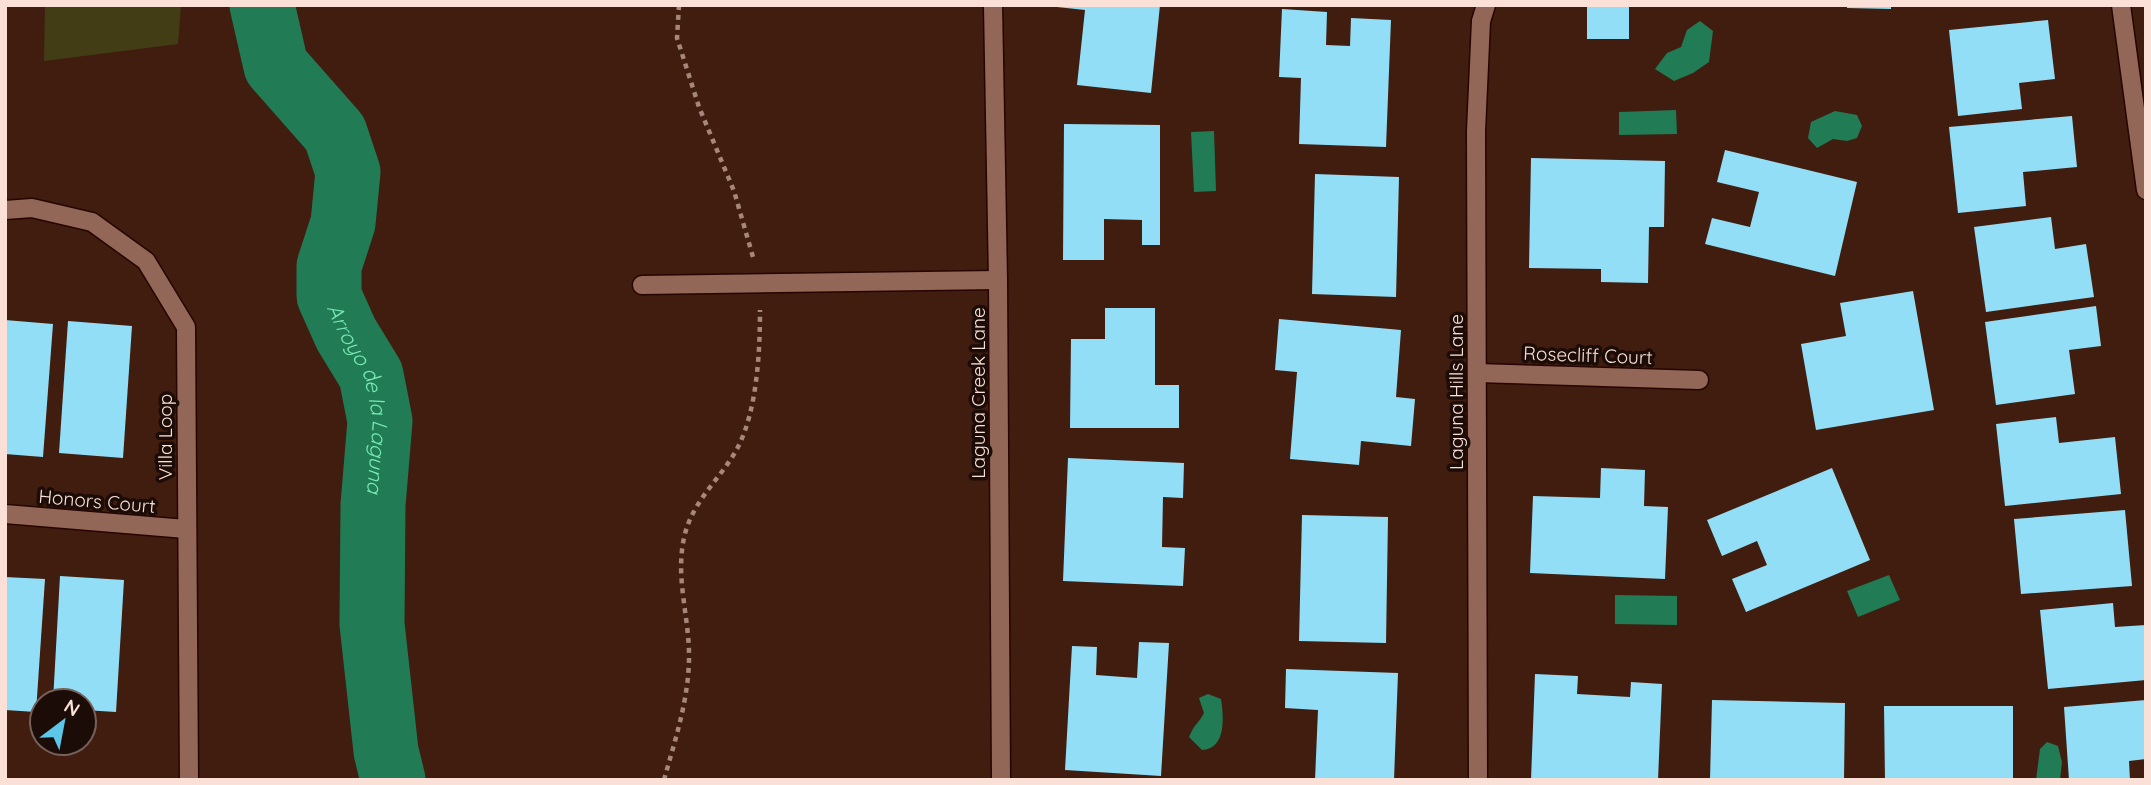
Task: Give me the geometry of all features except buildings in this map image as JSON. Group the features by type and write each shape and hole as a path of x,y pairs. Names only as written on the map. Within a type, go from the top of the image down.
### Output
{"street":[{"name":"Laguna Creek Lane","path":"993,5 998,280 1001,780"},
{"name":"Laguna Hills Lane","path":"1478,780 1476,131 1482,20 1486,5"},
{"path":"2121,5 2146,190"},
{"name":"Villa Loop","path":"5,210 32,208 92,222 146,261 186,327 189,780"},
{"path":"642,285 998,280"},
{"name":"Rosecliff Court","path":"1477,373 1699,380"},
{"name":"Honors Court","path":"5,514 186,529"}],"path":[{"path":"664,780 686,703 690,657 681,589 684,537 702,496 738,447 752,406 760,351 761,283 734,191 699,107 677,38 679,5"}],"shaded area":[{"path":"45,5 181,5 178,44 44,61"},
{"path":"1700,21 1713,31 1709,62 1674,81 1655,69 1667,53 1681,47 1687,30"},
{"path":"1676,110 1677,134 1619,135 1619,112"},
{"path":"1835,111 1857,115 1862,126 1857,138 1847,141 1833,139 1817,148 1808,138 1811,122"},
{"path":"1214,131 1216,191 1194,192 1191,132"},
{"path":"1889,575 1900,600 1858,617 1847,591"},
{"path":"1615,595 1677,596 1677,625 1615,624"},
{"path":"1208,694 1221,699 1223,723 1216,744 1202,750 1189,737 1204,713 1199,698"},
{"path":"2047,742 2058,746 2062,762 2060,780 2036,780 2040,749"}],"waterway":[{"name":"Arroyo de la Laguna","path":"262,5 276,66 335,133 348,172 343,223 329,266 329,296 346,334 371,375 380,421 373,505 372,624 386,751 393,780"}]}
